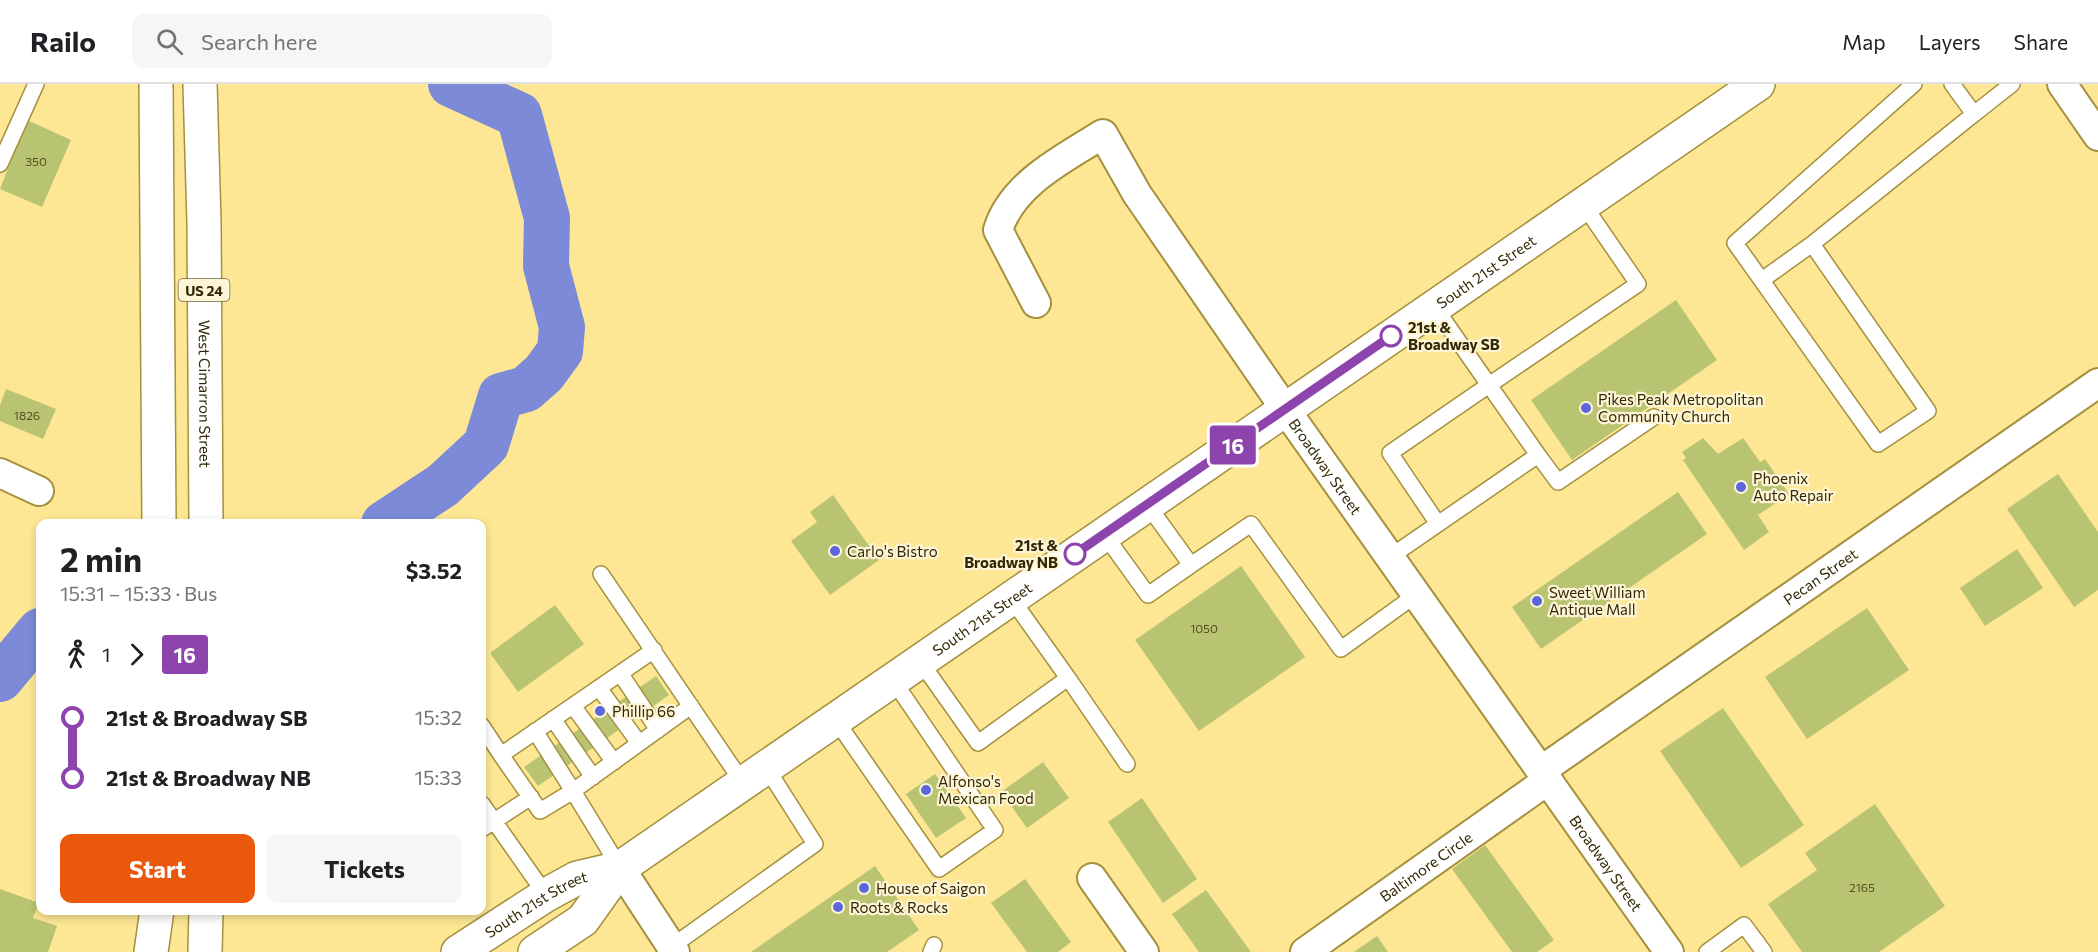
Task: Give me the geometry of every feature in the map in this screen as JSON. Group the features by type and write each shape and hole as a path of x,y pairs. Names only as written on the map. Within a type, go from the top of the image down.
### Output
{"main road":[{"name":"US 24","path":"156,84 159,518"},
{"name":"West Cimarron Street","path":"200,84 204,222 206,510"},
{"name":"South 21st Street","path":"535,952 583,920 620,868 1758,84"},
{"name":"South 21st Street","path":"458,952 546,895 577,878 620,868"},
{"path":"151,952 157,915"},
{"path":"158,915 160,952"},
{"path":"205,952 206,915"}],"street":[{"path":"2062,84 2098,136"},
{"name":"Broadway Street","path":"1036,303 998,231 1003,212 1045,169 1102,134 1137,195 1285,409 1669,952"},
{"name":"Pecan Street","path":"1545,775 2098,383"},
{"path":"0,473 39,490"},
{"name":"Baltimore Circle","path":"1305,952 1545,775"},
{"path":"620,868 673,949"},
{"path":"1092,878 1144,952"}],"lane":[{"path":"0,164 36,84"},
{"path":"1812,244 1928,411 1878,444 1735,243 1914,84"},
{"path":"1952,84 1974,114"},
{"path":"1762,280 1812,244 2012,84"},
{"path":"1438,524 1390,453 1638,284 1583,204"},
{"path":"1434,306 1558,482 1654,417"},
{"path":"1390,558 1538,454"},
{"path":"1147,504 1191,565"},
{"path":"1104,534 1148,596 1251,524 1341,649 1417,594"},
{"path":"601,574 691,706 755,775 814,844 673,949"},
{"path":"1011,598 1127,764"},
{"path":"501,754 654,650"},
{"path":"920,661 978,743 1068,678"},
{"path":"620,673 658,730"},
{"path":"835,719 939,869 995,830 892,680"},
{"path":"599,688 639,743"},
{"path":"573,706 614,762"},
{"path":"486,732 540,811 573,791 691,706"},
{"path":"553,719 593,777"},
{"path":"535,731 620,868"},
{"path":"531,797 488,825 546,895"},
{"path":"1707,952 1744,925 1764,952"}],"building":[{"path":"27,120 71,140 42,207 0,189"},
{"path":"1676,300 1717,360 1572,460 1531,400"},
{"path":"6,389 56,409 43,439 0,421 0,405"},
{"path":"1703,438 1718,454 1743,438 1760,462 1765,459 1789,494 1758,515 1769,532 1744,550 1683,460 1686,458 1682,452"},
{"path":"2058,474 2098,532 2098,590 2074,607 2007,509"},
{"path":"1678,492 1707,534 1541,649 1512,607"},
{"name":"Carlo's Bistro","path":"833,495 879,560 830,595 791,541 817,522 810,512"},
{"path":"2017,549 2043,588 1985,626 1960,588"},
{"path":"1241,566 1305,657 1199,731 1135,640"},
{"path":"555,605 584,644 518,692 490,653"},
{"path":"1867,608 1909,670 1807,739 1765,677"},
{"path":"656,676 669,695 538,786 524,767"},
{"path":"1723,708 1804,825 1741,868 1660,751"},
{"path":"1043,762 1069,798 1027,828 1001,792"},
{"path":"935,774 966,818 936,838 906,794"},
{"path":"1142,798 1197,879 1163,903 1108,822"},
{"path":"1875,804 1945,906 1879,952 1802,952 1768,904 1817,870 1805,853"},
{"path":"1485,845 1554,940 1537,952 1512,952 1452,869"},
{"path":"875,866 919,930 887,952 751,952"},
{"path":"1025,879 1071,942 1058,952 1027,952 991,903"},
{"path":"0,889 36,902 33,918 57,926 48,952 0,952"},
{"path":"1206,890 1251,952 1199,952 1172,914"},
{"path":"1377,936 1388,952 1354,952"}],"waterway":[{"path":"392,519 443,485 486,445 501,396 526,389 544,373 560,351 562,327 546,266 547,218 519,115 451,84"},
{"path":"0,679 36,636"}],"bus line":[{"name":"16","path":"1075,554 1391,336"}],"place":[{"name":"21st & Broadway SB","path":"1391,336"},
{"name":"Pikes Peak Metropolitan Community Church","path":"1586,408"},
{"name":"Phoenix Auto Repair","path":"1741,487"},
{"name":"Carlo's Bistro","path":"835,551"},
{"name":"21st & Broadway NB","path":"1075,554"},
{"name":"Sweet William Antique Mall","path":"1537,601"},
{"name":"Phillip 66","path":"600,711"},
{"name":"Alfonso's Mexican Food","path":"926,790"},
{"name":"House of Saigon","path":"864,888"},
{"name":"Roots & Rocks","path":"838,907"}]}
